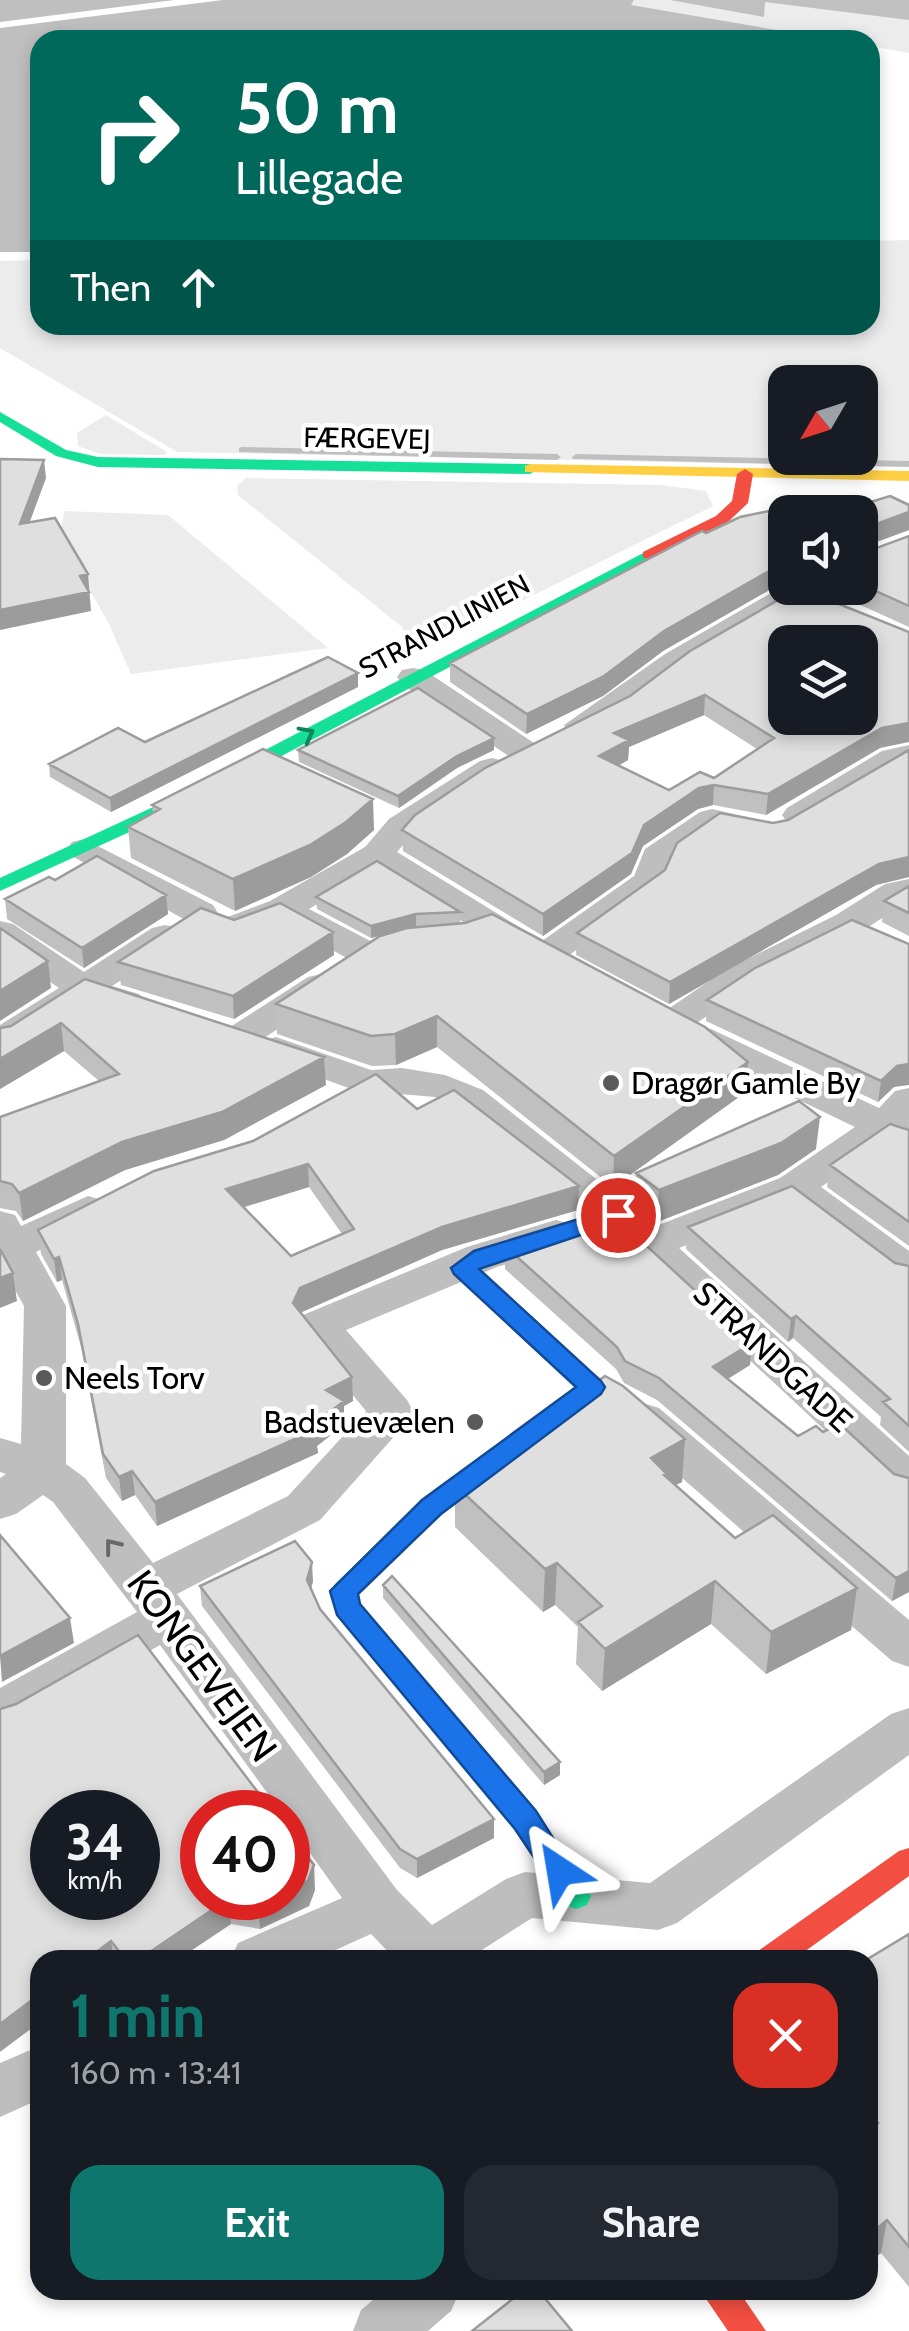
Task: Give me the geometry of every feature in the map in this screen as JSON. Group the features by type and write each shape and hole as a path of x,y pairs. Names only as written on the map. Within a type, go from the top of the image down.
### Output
{"street":[{"name":"FÆRGEVEJ","path":"0,416 61,453 98,462 745,474"},
{"path":"745,474 909,476"},
{"name":"STRANDLINIEN","path":"0,885 84,849 549,603 722,519 740,503 745,474"},
{"path":"84,849 234,928 283,909 377,854 401,826 522,750 552,740 616,706 676,661 786,605"},
{"path":"413,678 522,750"},
{"path":"377,854 560,965 650,880 657,856 712,820 772,830 894,758 909,755"},
{"path":"258,760 294,776"},
{"path":"366,809 401,826"},
{"path":"901,1121 656,1016 738,978 864,931 897,891 909,890"},
{"name":"STRANDGADE","path":"283,909 384,950 223,1032 368,1082 402,1080 445,1087 470,1098 634,1229 909,1482"},
{"path":"0,1042 200,913"},
{"path":"447,941 463,942 494,923"},
{"path":"0,932 86,990 154,1010"},
{"path":"320,1108 368,1082"},
{"path":"0,1712 157,1603 304,1508 391,1411 318,1325 482,1257 634,1229 794,1187 901,1121"},
{"path":"794,1187 909,1272"},
{"path":"0,1502 22,1463 45,1306 7,1236 125,1190"},
{"path":"462,1268 592,1387 638,1414 909,1648"},
{"path":"576,1896 526,1820 347,1608 344,1591 431,1507 592,1387"},
{"name":"KONGEVEJEN","path":"22,1463 69,1490 157,1603 378,1906 422,1950"},
{"path":"442,1950 525,1894 658,1907 909,1728"},
{"path":"782,1950 909,1860"},
{"path":"279,1950 378,1906"},
{"path":"0,2091 30,2076"},
{"path":"384,2331 419,2300"},
{"path":"725,2300 749,2331"}],"shaded area":[{"path":"0,0 634,0 631,5 777,30 30,30 30,252 0,252"},
{"path":"634,0 909,0 909,53 880,48 880,30 776,30 630,5"},
{"path":"909,240 909,467 878,466 878,365 768,365 768,464 177,452 0,348 0,261 30,260 30,335 880,335 880,241"},
{"path":"106,415 167,452 100,454 78,446 77,433"},
{"path":"246,478 661,485 706,491 713,506 461,631 409,638 402,627 238,495 237,486"},
{"path":"65,511 168,515 328,648 131,674 108,622 59,536"}],"pier":[{"path":"174,0 223,0 0,28 0,22"}],"building":[{"path":"0,459 44,460 20,524 55,518 88,574 80,576 89,592 0,610"},
{"path":"890,496 909,505 909,512 878,523 878,500"},
{"path":"768,511 768,572 664,631 604,676 527,714 450,663 702,531 706,533 740,517"},
{"path":"909,536 909,606 878,592 878,547"},
{"path":"770,605 842,605 909,632 909,723 878,730 878,625 768,625 768,734 705,695 614,733 629,740 599,756 669,790 700,772 714,778 774,738 769,735 870,735 768,794 714,785 699,788 644,825 632,853 543,914 402,830 415,815 485,768 630,696 690,651"},
{"path":"328,657 358,673 110,798 49,764 118,728 145,742"},
{"path":"418,688 494,738 457,756 398,796 298,750"},
{"path":"263,749 373,799 310,845 233,879 128,827 160,809 152,805"},
{"path":"909,750 909,857 879,864 670,982 577,933 665,870 677,843 720,813 773,823 788,820"},
{"path":"97,856 166,895 82,948 5,899 49,877 55,880"},
{"path":"377,861 460,912 416,914 371,926 316,897"},
{"path":"909,886 909,913 884,901"},
{"path":"280,903 333,932 233,996 118,962 201,908 234,920"},
{"path":"492,914 705,1027 748,1062 614,1156 437,1016 395,1034 371,1036 276,1004 380,936 407,928 465,923"},
{"path":"852,920 909,944 909,1064 897,1066 881,1081 707,1000 755,968"},
{"path":"0,928 48,961 0,991"},
{"path":"85,979 324,1057 222,1112 122,1142 19,1193 12,1184 0,1181 0,1117 119,1074 61,1023 0,1059 0,1028 11,1026"},
{"path":"376,1074 417,1109 454,1090 579,1186 442,1227 300,1288 293,1303 352,1377 326,1390 344,1401 313,1425 317,1429 155,1502 132,1471 119,1477 103,1454 78,1324 59,1257 54,1259 38,1230 154,1171 253,1141","holes":["308,1164 354,1229 291,1256 226,1189"]},
{"path":"799,1101 820,1117 781,1143 659,1190 636,1173"},
{"path":"890,1124 909,1130 909,1222 830,1165"},
{"path":"792,1186 895,1263 909,1266 909,1426 883,1402 890,1399 796,1316 791,1319 688,1227"},
{"path":"611,1213 752,1343 713,1367 798,1436 816,1426 823,1432 840,1424 894,1474 909,1478 909,1571 896,1578 659,1378 625,1361 617,1347 505,1246"},
{"path":"0,1249 13,1273 0,1278"},
{"path":"605,1376 623,1386 685,1439 651,1458 667,1474 664,1475 735,1538 773,1515 857,1588 771,1632 715,1581 605,1649 578,1622 602,1606 557,1563 545,1569 455,1485"},
{"path":"0,1535 70,1618 0,1656"},
{"path":"295,1541 312,1562 307,1580 320,1609 494,1819 417,1859 400,1849 200,1586"},
{"path":"392,1576 560,1762 544,1772 383,1585"},
{"path":"138,1635 256,1790 180,1790 180,1920 197,1920 153,1950 118,1950 111,1941 99,1950 30,1950 30,2002 0,2024 0,1709 16,1704"},
{"path":"909,1934 909,2247 887,2220 878,2228 878,1953"},
{"path":"511,2300 546,2300 572,2331 472,2331"}],"waterway":[{"path":"242,450 557,457"},
{"path":"576,457 909,464"}],"traffic: fast":[{"path":"0,416 61,453 98,462 530,469"},
{"path":"0,885 184,800 649,555"},
{"path":"463,1268 592,1387 431,1507 344,1591 347,1608 526,1820 576,1896"}],"traffic: slow":[{"path":"530,469 909,476"}],"traffic: jam":[{"path":"649,555 722,519 740,503 745,474"},
{"path":"783,1950 909,1860"},
{"path":"725,2300 749,2331"}],"place":[{"name":"Dragør Gamle By","path":"611,1083"},
{"name":"Neels Torv","path":"44,1378"},
{"name":"Badstuevælen","path":"475,1422"}],"route":[{"path":"560,1871 526,1820 347,1608 344,1591 431,1507 592,1387 462,1268 482,1257 618,1215"}]}
